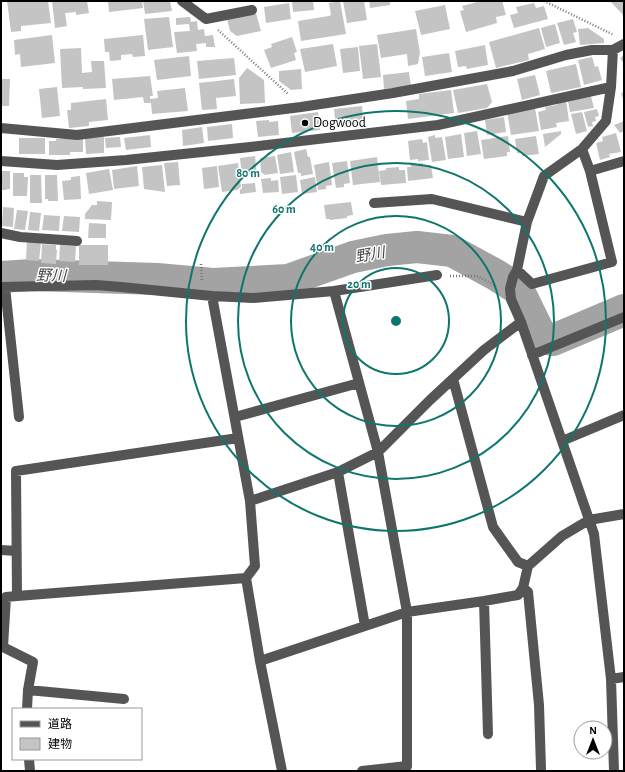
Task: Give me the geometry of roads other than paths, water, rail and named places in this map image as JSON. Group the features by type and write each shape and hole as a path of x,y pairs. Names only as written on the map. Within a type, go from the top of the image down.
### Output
{"street":[{"path":"182,1 206,19 252,10"},
{"path":"614,771 611,679 594,534 511,299 510,291 527,222 544,176 582,150 606,121 611,87 613,50 621,40"},
{"path":"1,128 77,135 301,107 393,93 513,71 566,55 592,50 613,50"},
{"path":"1,161 57,165 126,160 438,125 611,87"},
{"path":"515,274 532,284 612,262 590,171 582,150"},
{"path":"590,171 624,161"},
{"path":"374,203 432,199 527,222"},
{"path":"1,233 20,237 77,241"},
{"path":"19,417 3,287 109,286 212,296 253,298 334,291 437,275"},
{"path":"334,291 378,452 407,612 407,766 362,771"},
{"path":"212,296 250,501 255,566 246,578 260,661 282,771"},
{"path":"532,355 624,318"},
{"path":"250,501 338,472 378,452 430,400 484,350 520,322"},
{"path":"453,379 493,527 518,562 528,566"},
{"path":"235,418 359,383"},
{"path":"562,441 624,415"},
{"path":"17,596 16,470 238,438"},
{"path":"338,472 365,626"},
{"path":"260,661 407,612 484,602 518,595 523,588 528,566 562,536 589,520 624,514"},
{"path":"1,550 16,551"},
{"path":"27,708 28,690 33,662 3,647 6,597 246,578"},
{"path":"523,588 528,592 539,705 541,769"},
{"path":"484,602 488,734"},
{"path":"611,679 624,677"},
{"path":"28,690 124,699"},
{"path":"29,760 30,771"}],"waterway":[{"name":"野川","path":"1,277 32,275 157,279 213,284 288,280 353,257 387,250 417,247 452,251 518,289 542,338 553,340 624,310"}],"place":[{"name":"Dogwood","path":"305,123"}]}
